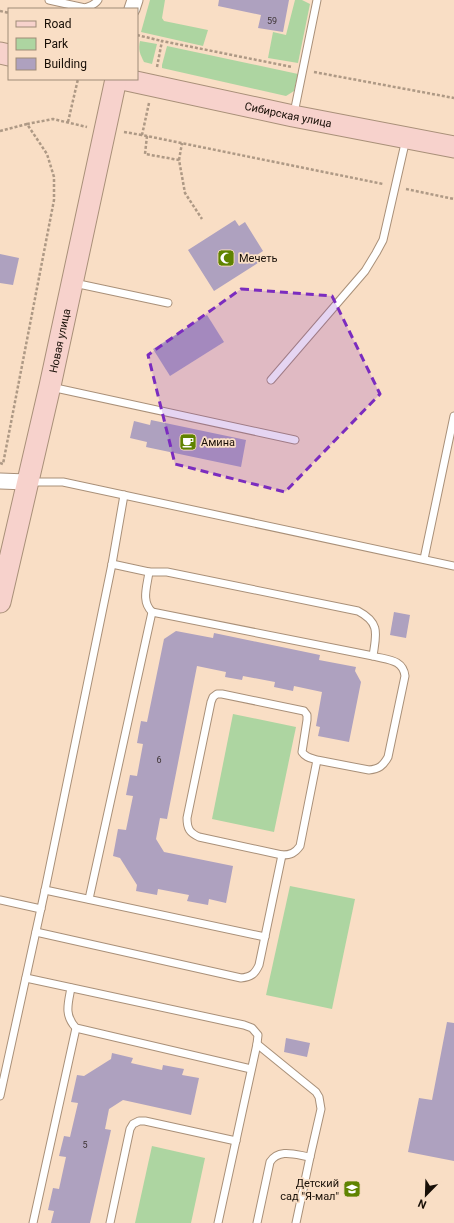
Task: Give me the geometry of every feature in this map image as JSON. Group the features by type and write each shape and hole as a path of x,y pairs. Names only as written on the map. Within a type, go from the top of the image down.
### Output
{"main road":[{"name":"Новая улица","path":"0,602 73,283 116,80"},
{"name":"Сибирская улица","path":"127,80 293,116 454,147"}],"street":[{"path":"0,481 27,482"}],"lane":[{"path":"49,0 85,8 97,3 98,0"},
{"path":"293,116 317,0"},
{"path":"271,380 365,271 376,253 383,240 406,138"},
{"path":"73,283 168,303"},
{"path":"50,386 295,440"},
{"path":"424,559 454,416"},
{"path":"27,482 63,482 454,566"},
{"path":"0,1096 45,890 112,564 124,495"},
{"path":"112,564 149,572 167,572 358,611 368,616 374,625 376,634 373,656"},
{"path":"149,572 145,601 146,607 152,612 373,656 399,663 404,669 404,676 388,757 384,765 377,770 369,770 309,758 302,752 307,720 307,715 304,711 222,694 217,694 213,697 187,818 187,828 192,834 199,837 282,855 290,855 296,852 300,846 318,760"},
{"path":"89,899 152,612"},
{"path":"36,932 241,978 249,977 256,973 259,966 282,855"},
{"path":"45,890 265,937"},
{"path":"0,900 41,909"},
{"path":"26,978 244,1025 252,1028 258,1035 218,1223"},
{"path":"71,988 68,1014 70,1021 76,1028 252,1068"},
{"path":"33,1223 76,1028"},
{"path":"257,1044 316,1092 319,1097 321,1109 296,1223"},
{"path":"110,1223 130,1129 133,1124 145,1120 236,1140"},
{"path":"257,1223 270,1162 273,1157 279,1154 287,1153 310,1157"}],"path":[{"path":"138,35 162,41"},
{"path":"68,122 78,80"},
{"path":"0,131 53,119 105,131"},
{"path":"0,463 3,464 54,200 54,177 46,154 27,124"},
{"path":"147,136 146,154 179,160"},
{"path":"182,143 179,160 185,193 202,219"}],"highlighted area":[{"path":"241,289 332,296 380,394 285,492 175,464 148,355"}],"green space":[{"path":"150,0 165,0 162,18 164,21 208,30 203,46 141,32"},
{"path":"295,0 302,0 310,4 298,63 268,58 273,32 286,35"},
{"path":"140,41 157,44 152,64 144,62 141,57 139,47"},
{"path":"167,46 298,74 294,91 286,96 162,68"},
{"path":"233,714 296,727 274,832 212,819"},
{"path":"290,886 355,899 332,1009 266,995"},
{"path":"152,1146 205,1158 191,1223 135,1223"}],"building":[{"path":"219,0 289,0 283,32 258,28 261,15 218,6"},
{"name":"Мечеть","path":"235,220 239,226 245,222 263,251 257,255 261,261 214,291 188,250"},
{"path":"0,254 19,258 13,285 0,283"},
{"path":"207,315 224,342 170,376 153,349"},
{"path":"151,420 246,440 241,467 146,447 147,442 130,438 134,421 150,425"},
{"path":"394,612 410,615 406,638 390,635"},
{"path":"176,631 213,638 214,633 320,655 319,660 356,667 355,671 361,682 349,742 318,736 320,727 316,726 322,692 294,686 293,691 274,687 275,682 243,676 242,680 225,677 226,672 197,666 167,819 160,818 156,839 164,852 233,866 226,903 209,899 208,905 187,901 189,895 158,889 157,895 136,891 137,885 120,858 113,856 118,829 126,830 133,796 126,795 130,775 137,776 143,744 137,743 141,721 147,722 164,639"},
{"path":"447,1022 454,1023 454,1161 408,1152 419,1098 432,1100"},
{"path":"286,1038 310,1043 307,1057 284,1052"},
{"path":"112,1053 133,1058 131,1063 162,1070 163,1065 184,1069 182,1075 199,1078 191,1115 123,1100 109,1109 105,1129 111,1130 90,1223 51,1223 54,1211 48,1210 53,1188 59,1189 66,1157 59,1156 64,1136 70,1137 78,1103 71,1102 77,1075 84,1076 111,1059"}],"place":[{"name":"Мечеть","path":"226,258"},
{"name":"Амина","path":"188,442"},
{"name":"Детский сад \"Я-мал\"","path":"352,1189"}]}
